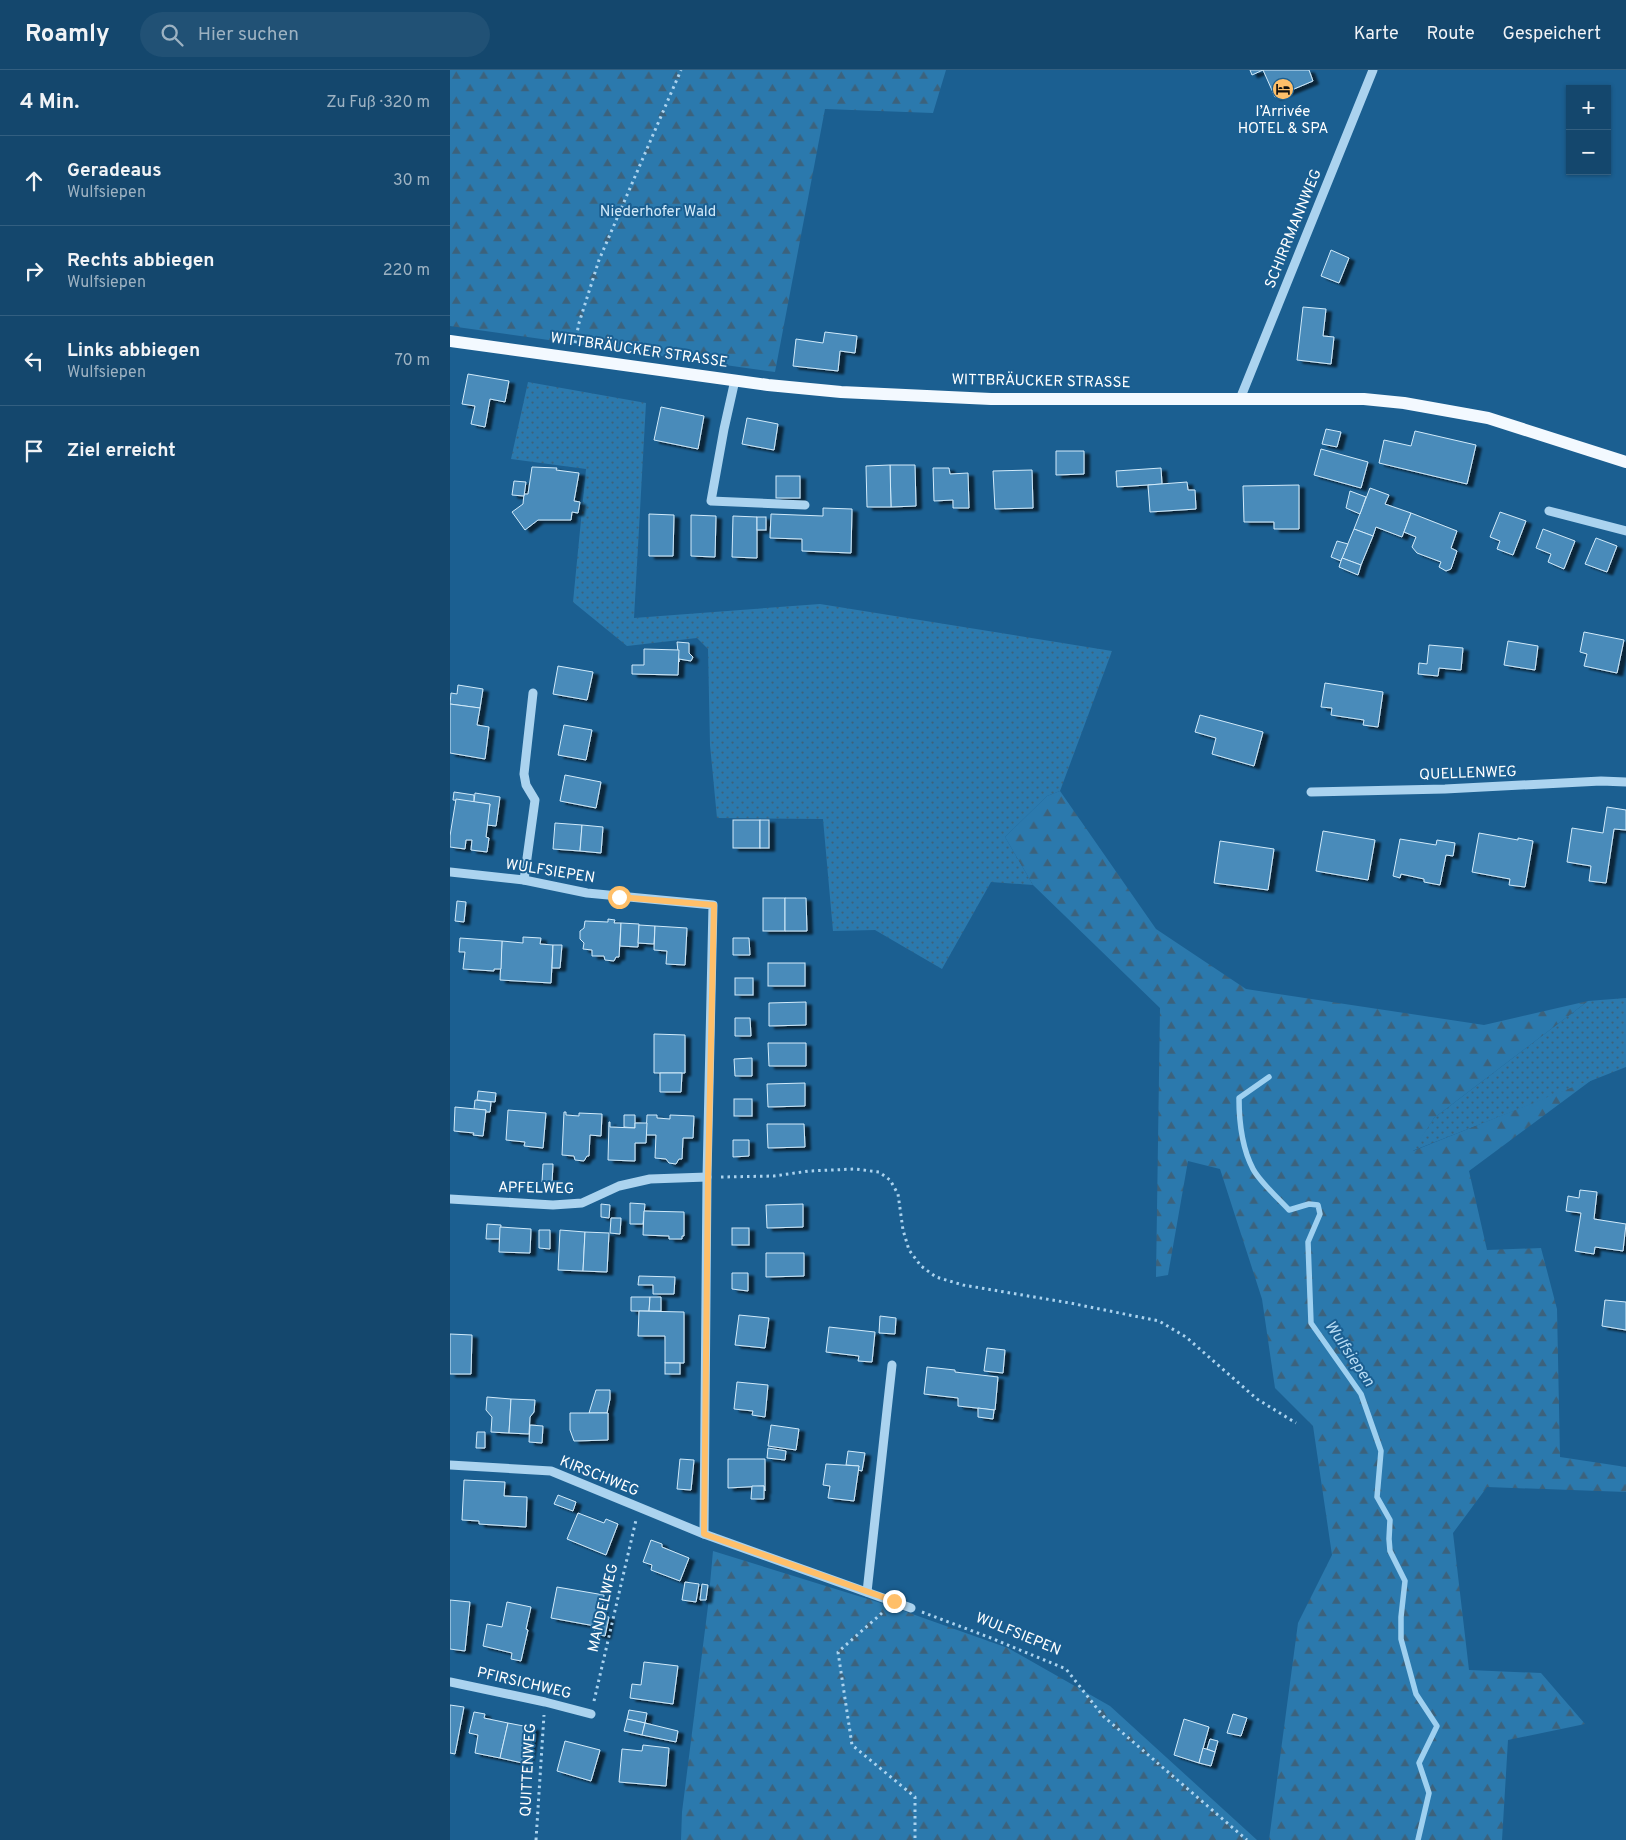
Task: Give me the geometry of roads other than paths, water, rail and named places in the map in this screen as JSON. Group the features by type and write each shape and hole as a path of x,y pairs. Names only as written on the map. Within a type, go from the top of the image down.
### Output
{"main road":[{"name":"WITTBRÄUCKER STRASSE","path":"450,341 735,380 841,392 991,399 1364,399 1404,403 1488,418 1626,462"}],"street":[{"name":"SCHIRRMANNWEG","path":"1240,399 1373,70"},
{"path":"735,380 711,501 806,505"},
{"path":"1549,511 1626,531"},
{"path":"524,880 535,800 526,785 524,774 533,693"},
{"name":"QUELLENWEG","path":"1311,792 1445,790 1601,781 1626,782"},
{"name":"WULFSIEPEN","path":"450,872 524,880 588,893 714,905 708,1177 704,1534"},
{"name":"APFELWEG","path":"450,1199 553,1205 582,1203 619,1186 650,1179 708,1177"},
{"path":"866,1592 892,1365"},
{"name":"KIRSCHWEG","path":"450,1465 551,1472 704,1534"},
{"path":"704,1534 911,1608"},
{"name":"PFIRSICHWEG","path":"450,1682 545,1702 591,1714"}],"waterway":[{"name":"Wulfsiepen","path":"1269,1077 1239,1098 1244,1143 1249,1161 1256,1174 1289,1210 1309,1204 1318,1205 1320,1214 1308,1242 1311,1323 1361,1394 1381,1451 1377,1497 1390,1520 1390,1551 1405,1581 1401,1617 1401,1639 1416,1694 1437,1726 1419,1763 1429,1793 1418,1840"}],"place":[{"name":"l’Arrivée HOTEL & SPA","path":"1283,89"}],"park label":[{"name":"Niederhofer Wald","path":"658,212"}]}
